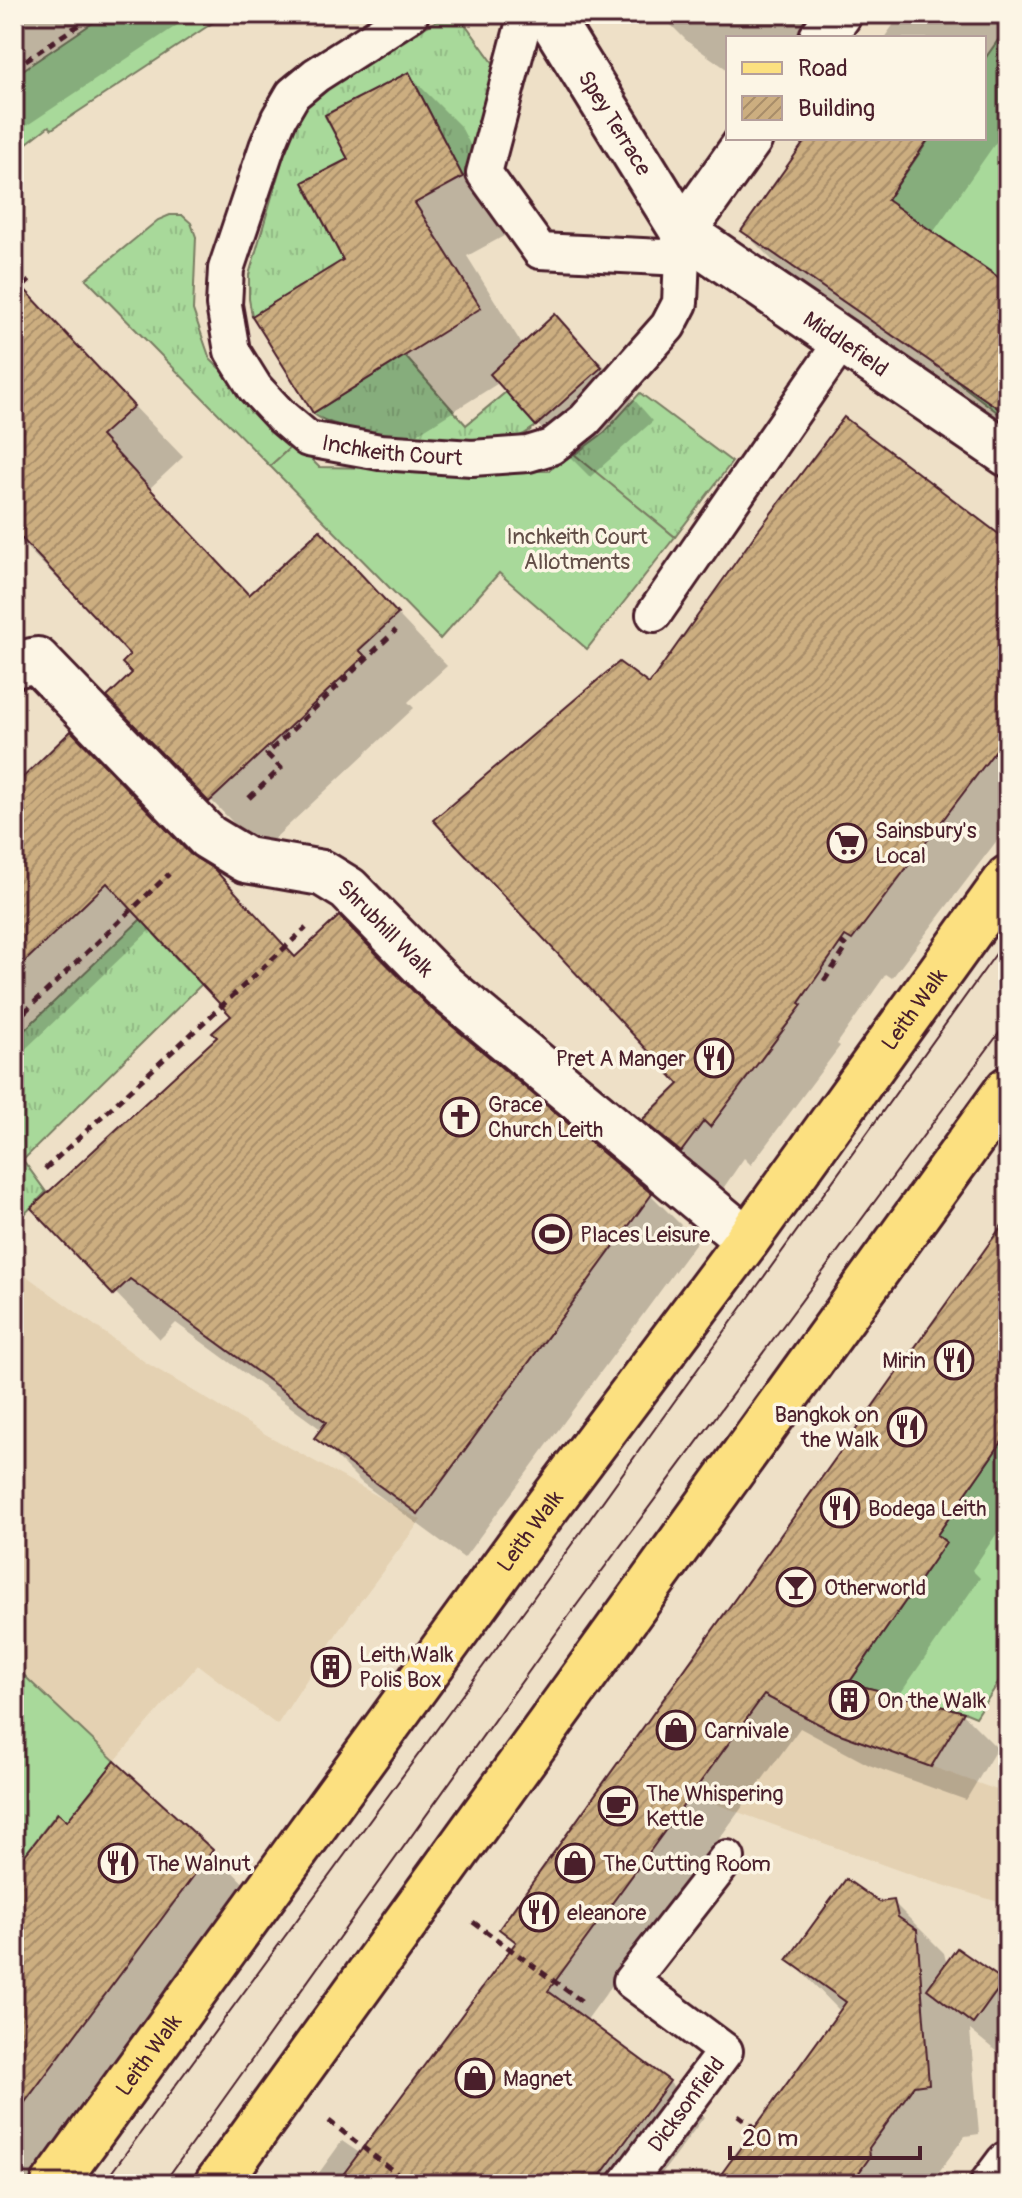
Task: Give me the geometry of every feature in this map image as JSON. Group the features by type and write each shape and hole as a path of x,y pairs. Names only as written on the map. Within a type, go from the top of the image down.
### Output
{"main road":[{"name":"Leith Walk","path":"54,2184 532,1527 747,1240 1008,878"},
{"path":"217,2184 1008,1089"}],"street":[{"name":"Spey Terrace","path":"548,14 683,245"},
{"path":"823,36 839,14"},
{"path":"683,245 749,140"},
{"name":"Middlefield","path":"683,245 843,340 1008,454"},
{"name":"Shrubhill Walk","path":"14,665 37,660 208,837 246,860 322,873 348,889 443,986 747,1240"},
{"path":"993,2184 1008,2164"}],"lane":[{"name":"Inchkeith Court","path":"411,14 316,75 293,94 267,147 226,269 224,305 232,351 255,388 308,439 380,452 472,458 528,454 551,447 585,420 668,326 680,303 683,245"},
{"path":"526,14 484,173 540,251 683,245"},
{"path":"654,614 843,340"},
{"name":"Dicksonfield","path":"626,2184 725,2051 631,1981 727,1858"}],"path":[{"path":"14,68 95,14"},
{"path":"14,296 31,279"},
{"path":"45,1169 348,889"},
{"path":"824,981 847,947 841,942"},
{"path":"285,2089 410,2184"}],"shaded area":[{"path":"14,1267 145,1362 267,1435 421,1520 339,1630 277,1725 198,1665 115,1761 14,1666"},
{"path":"768,1691 833,1731 1008,1794 1008,1905 917,1877 691,1795"}],"green space":[{"path":"106,14 226,14 52,129 49,126 14,153 14,76"},
{"path":"449,14 458,14 494,64 482,139 471,166 463,177 409,72 325,116 348,159 303,183 343,260 252,316 249,275 298,107 319,87"},
{"path":"1008,26 1008,405 1001,415 946,373 1007,283 926,227 883,206 929,140 986,140 986,57"},
{"path":"170,215 182,215 191,223 196,237 193,310 210,359 295,443 270,466 86,279 158,220"},
{"path":"405,356 466,425 506,392 536,426 520,436 502,439 446,439 351,428 313,413"},
{"path":"640,393 732,462 675,537 574,455 605,432"},
{"name":"Inchkeith Court Allotments","path":"295,443 319,467 548,471 574,454 675,537 587,649 499,573 440,639 270,466"},
{"path":"161,900 154,934 191,974 208,978 23,1160 46,1192 14,1225 14,1040"},
{"path":"1008,1433 1008,1668 976,1717 849,1683 946,1542 937,1535"},
{"path":"14,1666 115,1761 67,1821 57,1813 17,1865 14,1893"}],"building":[{"path":"409,72 463,177 415,203 481,308 313,413 252,316 343,260 303,182 348,159 325,115"},
{"path":"806,140 928,140 887,200 1008,284 1008,415 741,231"},
{"path":"14,278 134,406 101,436 249,595 320,530 398,614 359,650 365,656 209,802 107,697 132,673 122,663 130,655 14,530"},
{"path":"555,314 602,367 536,426 490,374"},
{"path":"844,417 1008,541 1008,734 852,940 845,936 799,1003 802,1005 710,1127 704,1121 681,1152 642,1120 679,1084 433,820 619,662 649,684 757,532"},
{"path":"71,731 190,854 215,870 295,957 339,916 427,1005 652,1194 418,1514 314,1438 326,1422 130,1279 113,1295 31,1208 217,1037 212,1033 231,1016 107,883 14,972 14,786"},
{"path":"1008,1217 1008,1433 937,1535 946,1542 849,1683 964,1712 931,1767 832,1731 764,1695 548,1991 670,2081 594,2184 336,2184 516,1942 499,1929"},
{"path":"115,1761 213,1850 14,2117 14,1869 58,1813 67,1821"},
{"path":"846,1879 879,1902 894,1900 898,1917 917,1930 929,2084 914,2086 869,2148 870,2157 851,2184 714,2184 846,2002 787,1960"},
{"path":"957,1948 1004,1981 973,2024 927,1989"}],"tram line":[{"path":"103,2184 531,1601 1008,937"},
{"path":"163,2184 562,1625 1008,1021"}],"place":[{"name":"Sainsbury's Local","path":"847,843"},
{"name":"Pret A Manger","path":"714,1058"},
{"name":"Grace Church Leith","path":"460,1117"},
{"name":"Places Leisure","path":"552,1234"},
{"name":"Mirin","path":"954,1360"},
{"name":"Bangkok on the Walk","path":"907,1427"},
{"name":"Bodega Leith","path":"840,1508"},
{"name":"Otherworld","path":"796,1587"},
{"name":"Leith Walk Polis Box","path":"331,1667"},
{"name":"On the Walk","path":"849,1700"},
{"name":"Carnivale","path":"676,1730"},
{"name":"The Whispering Kettle","path":"618,1806"},
{"name":"The Walnut","path":"118,1863"},
{"name":"The Cutting Room","path":"575,1863"},
{"name":"eleanore","path":"539,1912"},
{"name":"Magnet","path":"475,2078"}]}
